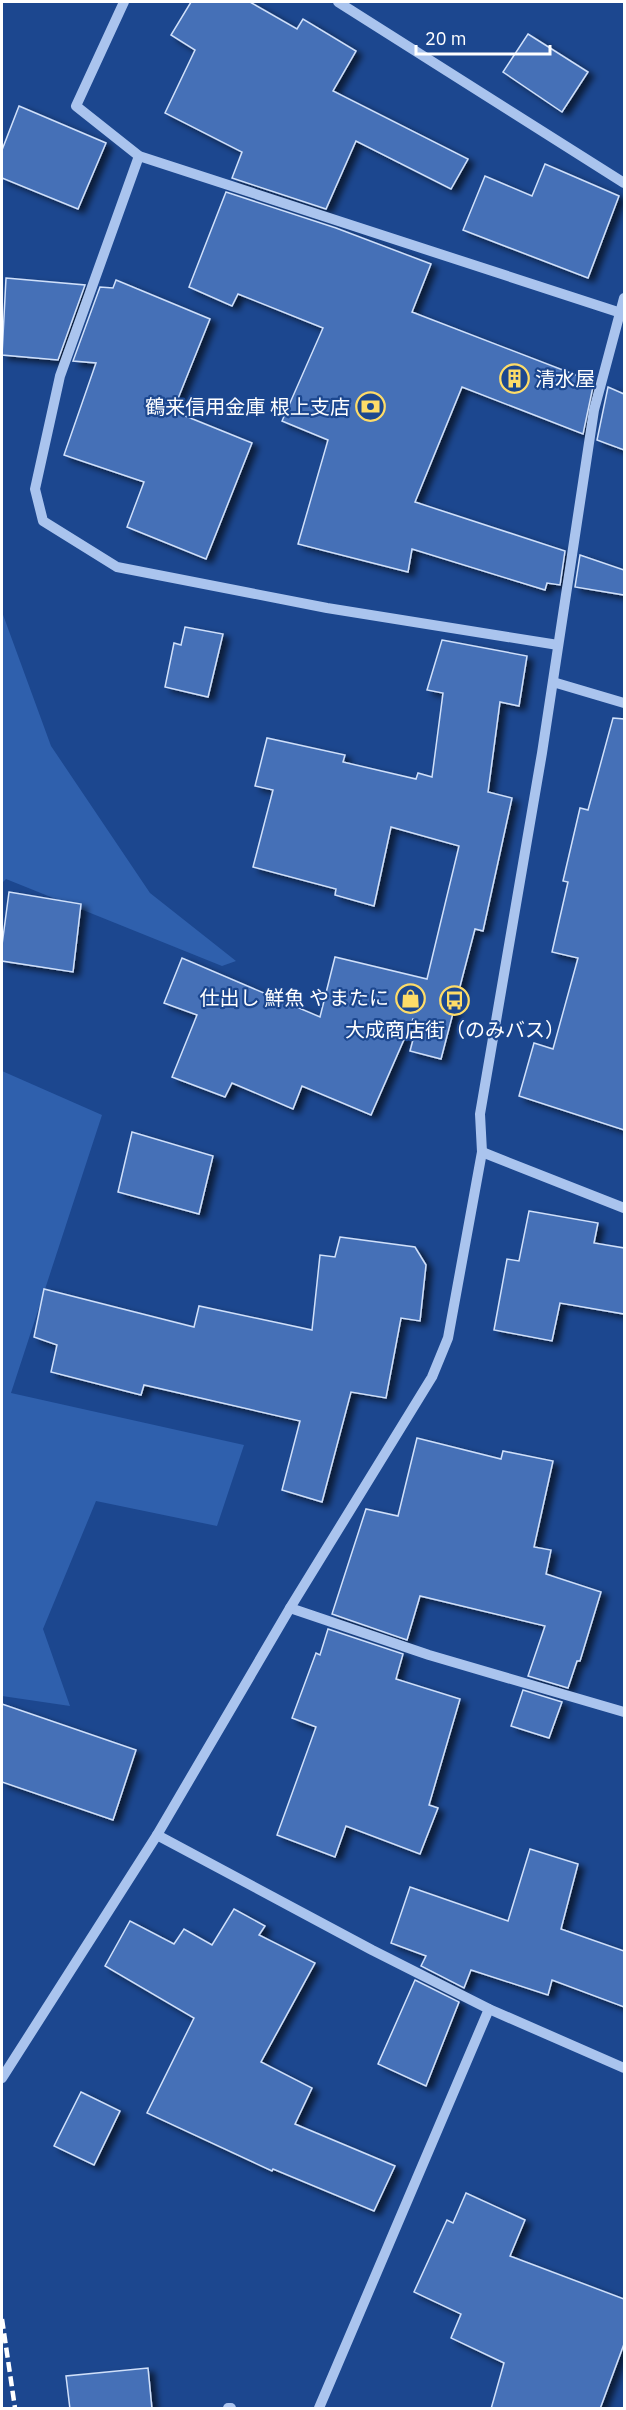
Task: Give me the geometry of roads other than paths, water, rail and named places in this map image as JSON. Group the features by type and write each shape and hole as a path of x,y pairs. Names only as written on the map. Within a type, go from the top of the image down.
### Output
{"street":[{"path":"124,2 76,106 139,156 621,313"},
{"path":"338,2 624,183"},
{"path":"139,156 60,376 34,489 43,521 117,567 327,608 558,645"},
{"path":"2,2078 157,1835 290,1608 432,1377 448,1338 482,1152 480,1114 553,682 594,410 624,298"},
{"path":"553,682 624,703"},
{"path":"482,1152 624,1208"},
{"path":"290,1608 429,1655 624,1712"},
{"path":"157,1835 372,1950 489,2009 624,2067"},
{"path":"319,2409 489,2009"}],"railway":[{"path":"2,2319 15,2408"}],"place":[{"name":"清水屋","path":"514,379"},
{"name":"鶴来信用金庫 根上支店","path":"371,407"},
{"name":"仕出し 鮮魚 やまたに","path":"410,998"},
{"name":"大成商店街（のみバス）","path":"455,1000"}]}
